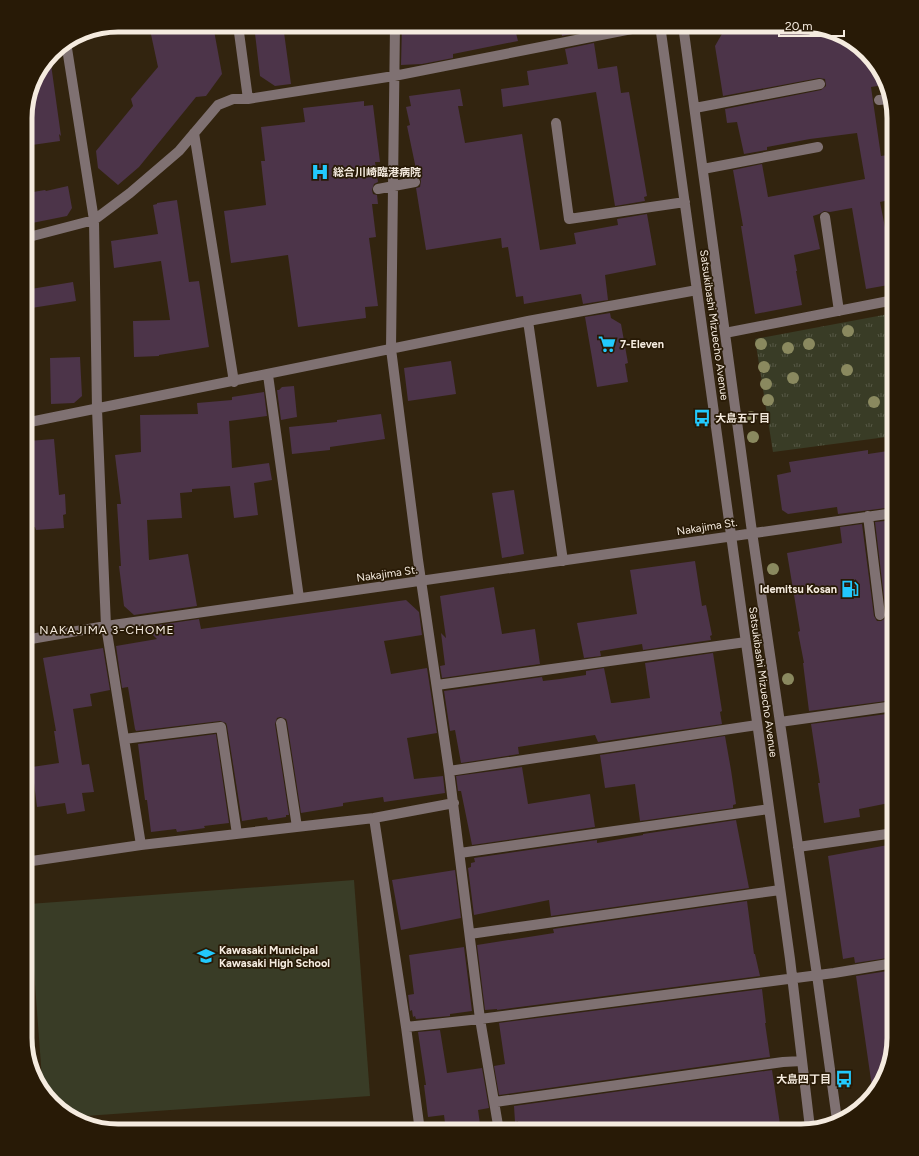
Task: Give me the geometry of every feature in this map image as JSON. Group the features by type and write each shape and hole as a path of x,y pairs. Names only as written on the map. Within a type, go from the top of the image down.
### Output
{"street":[{"path":"239,32 248,99"},
{"path":"395,32 391,349 421,581 450,771 480,1019 498,1124"},
{"path":"32,236 94,220 125,197 173,156 218,105 234,99 248,99 394,76 617,32"},
{"name":"Satsukibashi Mizuecho Avenue","path":"661,32 793,978 809,1123"},
{"name":"Satsukibashi Mizuecho Avenue","path":"684,32 752,532 836,1116"},
{"path":"67,48 94,220 97,409 106,626 141,845"},
{"path":"694,108 820,84"},
{"path":"556,123 570,219 684,202"},
{"path":"194,133 234,382"},
{"path":"703,169 818,147"},
{"path":"378,189 415,182"},
{"path":"825,217 839,311"},
{"path":"32,422 234,382 528,321 697,290"},
{"path":"725,332 887,301"},
{"path":"528,321 563,561"},
{"path":"268,375 299,598"},
{"name":"Nakajima St.","path":"32,639 106,626 563,561 730,535 887,514"},
{"path":"868,516 880,614"},
{"path":"437,685 746,642"},
{"path":"780,722 887,707"},
{"path":"281,723 297,827"},
{"path":"450,771 757,725"},
{"path":"124,739 221,727 237,834"},
{"path":"32,861 141,845 374,818 454,803"},
{"path":"460,853 769,809"},
{"path":"374,818 406,1026 419,1124"},
{"path":"798,847 887,834"},
{"path":"470,934 780,890"},
{"path":"406,1026 480,1019 817,975 887,963"},
{"path":"495,1102 802,1060"}],"green space":[{"path":"887,314 887,437 773,452 755,339"},
{"name":"Kawasaki Municipal Kawasaki High School","path":"354,880 370,1096 83,1116 70,1110 53,1095 42,1078 32,944 32,904"}],"building":[{"path":"150,32 214,32 222,74 206,96 196,97 139,167 118,185 98,168 96,151 133,106 131,99 158,67"},
{"path":"255,32 284,32 291,84 275,86 260,76"},
{"path":"402,32 516,32 518,41 453,54 453,58 422,64 401,65"},
{"path":"561,32 582,32 562,36"},
{"path":"723,32 807,32 829,37 844,43 858,53 873,70 880,86 871,87 881,156 887,155 887,200 880,202 887,238 887,285 866,289 852,208 830,212 824,211 813,216 820,249 794,255 802,305 755,314 741,226 743,226 733,170 762,164 768,197 865,179 857,133 810,139 767,147 767,150 744,154 737,122 727,123 725,109 821,90 826,86 825,79 819,78 723,96 715,46"},
{"path":"594,43 598,69 617,66 621,93 629,92 647,196 644,197 645,201 615,206 596,92 503,107 501,89 529,85 527,71 568,64 565,49"},
{"path":"51,64 61,136 59,134 60,141 32,145 32,112 35,95 43,75"},
{"path":"460,89 463,106 458,106 465,143 522,134 540,250 576,244 574,233 618,225 617,219 647,214 656,265 605,275 608,300 583,304 581,294 524,304 523,296 516,297 508,247 502,248 501,238 426,250 416,188 420,187 421,181 420,178 414,176 413,169 416,169 407,126 410,125 406,107 411,106 409,96"},
{"name":"総合川崎臨港病院","path":"364,101 364,106 373,105 380,162 375,162 378,182 374,184 372,190 373,194 377,195 378,204 372,204 376,237 369,238 378,306 365,307 366,318 298,327 288,255 231,263 224,211 266,205 261,161 265,161 261,127 305,122 303,108"},
{"path":"68,186 72,208 67,216 32,223 32,192 46,191"},
{"path":"177,200 189,282 199,281 209,347 159,356 134,357 133,321 170,320 161,261 114,268 111,241 158,234 153,205"},
{"path":"73,282 76,301 32,308 32,289"},
{"name":"7-Eleven","path":"610,313 611,318 621,324 628,363 625,364 628,382 597,387 585,317"},
{"path":"80,357 82,396 74,403 51,404 50,358"},
{"path":"451,361 456,394 408,401 404,368"},
{"path":"294,386 297,417 281,420 277,390 282,387"},
{"path":"264,392 267,416 229,421 232,468 269,463 272,480 254,483 258,515 234,518 230,486 192,489 192,492 180,493 182,518 147,520 149,560 188,554 197,606 134,615 124,606 119,566 121,566 117,504 121,504 115,455 141,452 140,415 198,414 197,403 232,400 232,397"},
{"path":"381,414 385,439 330,447 330,450 292,454 289,427 337,422 337,420"},
{"path":"54,439 59,495 65,494 66,514 63,515 64,528 36,530 35,527 32,527 32,441"},
{"path":"868,450 868,454 887,451 887,508 838,514 837,507 788,514 782,510 777,475 791,472 789,462"},
{"path":"514,490 524,554 502,558 492,493"},
{"path":"887,521 887,701 809,711 804,663 798,632 800,631 787,553 842,543 840,527 862,524 874,616 877,621 881,621 886,618 886,614 875,522"},
{"path":"695,561 702,606 706,605 712,635 710,636 711,640 643,650 642,644 600,651 601,656 584,658 577,623 637,614 630,570"},
{"path":"494,587 502,634 535,629 540,664 442,678 440,666 445,665 441,633 446,638 440,596"},
{"path":"406,600 419,612 422,635 384,641 391,674 427,668 437,733 407,738 414,779 443,776 445,793 384,802 383,797 343,803 343,806 301,813 287,722 286,719 280,717 277,718 275,724 289,815 286,815 286,817 268,820 267,817 242,821 226,723 220,721 136,731 135,729 128,687 122,688 116,646 157,639 145,627 199,619 201,629"},
{"path":"103,648 110,690 90,694 92,706 73,709 82,765 89,764 94,792 82,793 85,811 67,814 65,803 37,807 32,767 59,763 54,731 56,731 43,658"},
{"path":"713,653 722,711 720,712 722,724 598,742 595,735 518,747 519,754 461,763 455,730 450,731 444,691 542,677 543,681 560,679 586,675 586,671 604,668 611,703 650,698 645,663"},
{"path":"887,714 887,803 859,809 860,817 824,823 818,783 820,783 811,724"},
{"path":"216,734 229,823 204,826 205,828 177,832 176,829 151,832 147,800 145,800 138,744"},
{"path":"725,736 736,804 733,805 733,808 640,821 635,784 605,788 600,755"},
{"path":"522,767 528,804 590,794 595,827 472,845 461,791 458,791 456,776"},
{"path":"736,820 749,888 551,916 549,900 474,915 468,868 471,867 471,863 475,862 474,858 597,840 597,843 643,834"},
{"path":"887,845 887,958 855,963 854,957 843,959 828,856"},
{"path":"455,870 461,918 401,930 392,880"},
{"path":"747,901 754,954 760,976 497,1010 485,1010 477,945 554,933 553,929"},
{"path":"464,947 472,1011 450,1014 450,1016 416,1019 415,1016 413,1017 412,1010 410,1011 408,995 414,994 409,955"},
{"path":"887,971 886,1050 884,1061 876,1081 872,1087 856,976"},
{"path":"762,989 770,1057 499,1095 494,1066 505,1064 499,1023"},
{"path":"440,1030 447,1073 482,1068 489,1108 478,1110 480,1124 445,1124 444,1115 428,1117 424,1085 426,1085 418,1032"},
{"path":"772,1070 780,1124 518,1124 518,1121 515,1122 514,1106"}],"place":[{"name":"総合川崎臨港病院","path":"320,172"},
{"name":"7-Eleven","path":"607,344"},
{"name":"大島五丁目","path":"702,418"},
{"name":"Idemitsu Kosan","path":"850,589"},
{"name":"Kawasaki Municipal Kawasaki High School","path":"206,956"},
{"name":"大島四丁目","path":"844,1079"}],"district":[{"name":"NAKAJIMA 3-CHOME","path":"107,630"}]}
